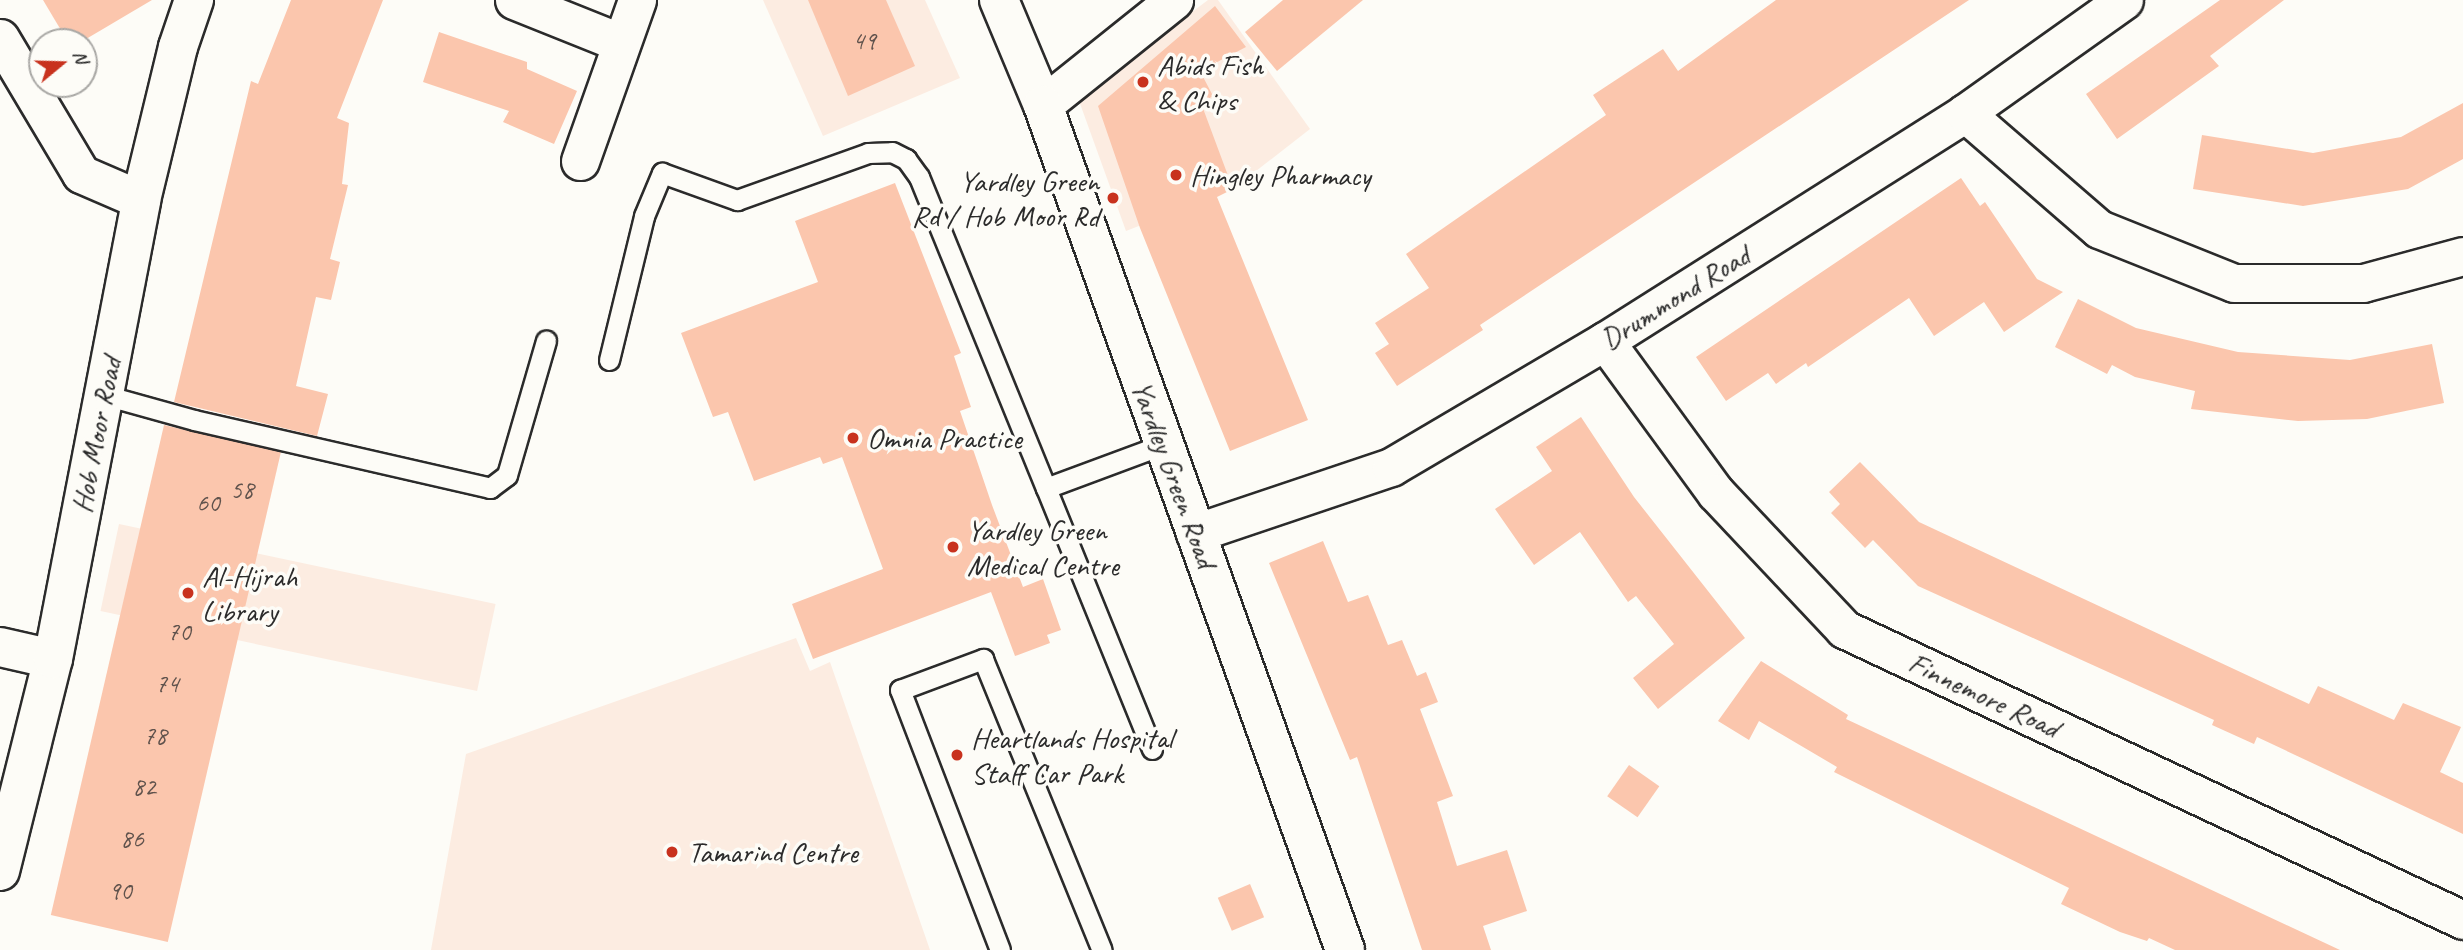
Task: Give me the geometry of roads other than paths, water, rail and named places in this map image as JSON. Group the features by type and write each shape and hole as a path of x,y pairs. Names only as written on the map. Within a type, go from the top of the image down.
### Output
{"street":[{"name":"Hob Moor Road","path":"0,871 53,659 141,200 178,47 194,0"},
{"path":"513,0 619,42"},
{"path":"580,161 619,42 637,0"},
{"name":"Yardley Green Road","path":"999,0 1043,106 1339,948"},
{"path":"1043,106 1174,0"},
{"name":"Drummond Road","path":"1195,533 1391,467 1605,341 1965,113 2124,0"},
{"path":"0,38 81,174 141,200"},
{"path":"1965,113 2099,229 2234,283 2363,283 2415,273 2463,256"},
{"name":"Finnemore Road","path":"1605,341 1716,493 1844,629 2463,920"},
{"path":"0,647 53,659"}],"lane":[{"path":"609,360 644,216 662,173 737,200 868,153 892,152 906,159 919,177 1152,749"},
{"path":"104,395 194,420 490,488 507,475 546,341"},
{"path":"1046,488 1164,444"},
{"path":"1000,950 900,690 983,659 1102,950"}],"place":[{"name":"Abids Fish & Chips","path":"1143,82"},
{"name":"Hingley Pharmacy","path":"1176,175"},
{"name":"Yardley Green Rd / Hob Moor Rd","path":"1113,198"},
{"name":"Omnia Practice","path":"853,438"},
{"name":"Yardley Green Medical Centre","path":"953,547"},
{"name":"Al-Hijrah Library","path":"188,593"},
{"name":"Heartlands Hospital Staff Car Park","path":"957,755"},
{"name":"Tamarind Centre","path":"672,852"}]}
